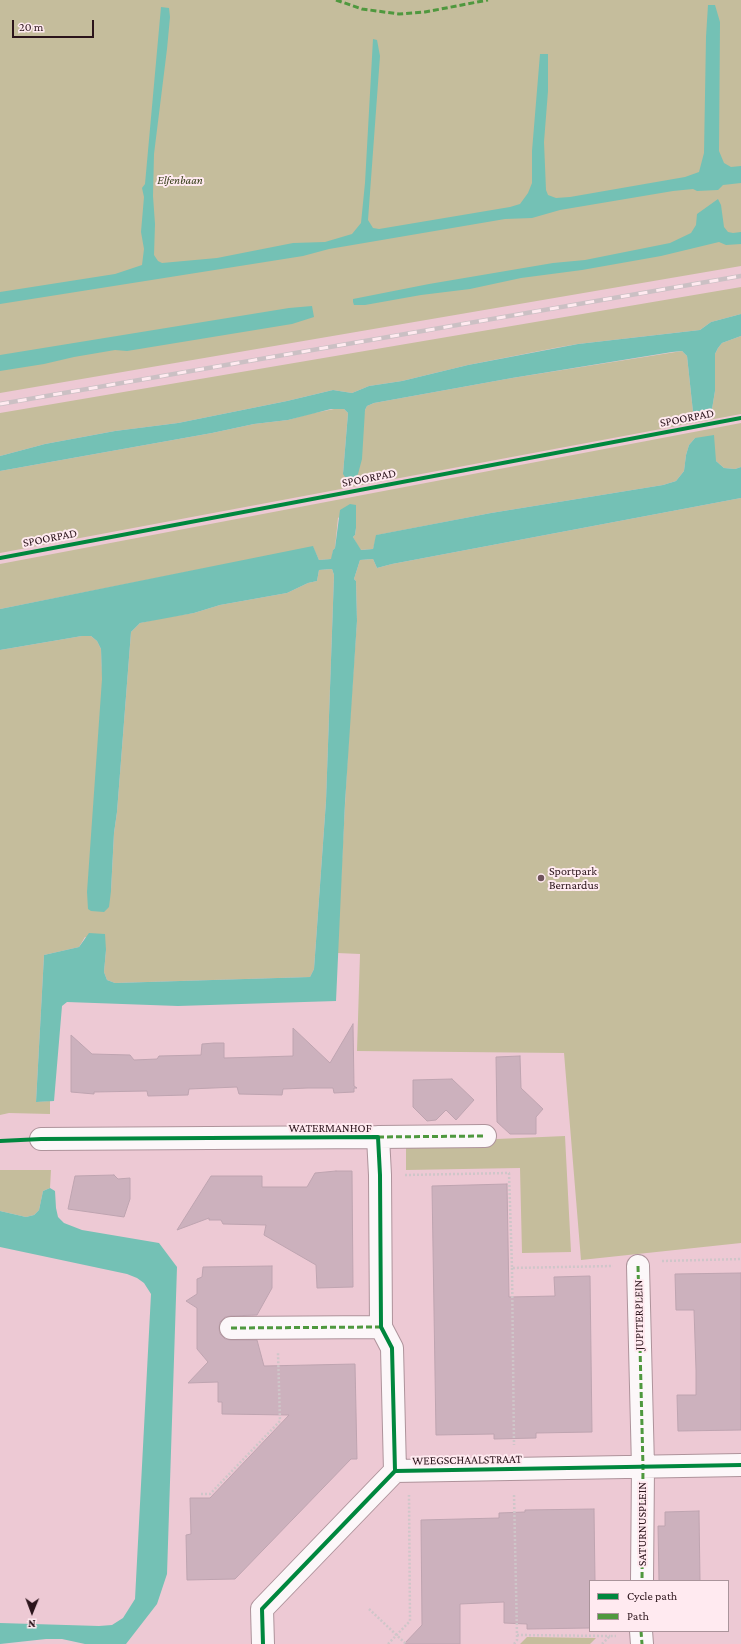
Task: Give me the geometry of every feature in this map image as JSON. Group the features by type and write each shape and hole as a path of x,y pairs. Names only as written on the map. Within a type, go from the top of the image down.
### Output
{"street":[{"name":"WATERMANHOF","path":"41,1139 485,1136"},
{"name":"WATERMANHOF","path":"378,1137 380,1175 381,1327 392,1348 402,1471"},
{"name":"JUPITERPLEIN","path":"638,1266 643,1467"},
{"path":"231,1328 381,1327"},
{"name":"WEEGSCHAALSTRAAT","path":"263,1644 262,1609 402,1471 741,1465"},
{"name":"SATURNUSPLEIN","path":"642,1580 643,1467"},
{"path":"642,1632 642,1644"}],"path":[{"path":"380,1175 509,1173 512,1268 517,1635 517,1640 514,1644"},
{"path":"512,1268 638,1266"},
{"path":"202,1494 210,1494 280,1421 277,1328"},
{"path":"369,1609 406,1644"},
{"path":"517,1635 610,1636"}],"green space":[{"name":"Elfenbaan","path":"0,0 741,0 741,266 0,393"},
{"path":"741,287 741,314 711,322 700,330 555,348 468,365 402,381 369,386 352,393 333,390 178,423 115,431 45,444 0,456 0,413"},
{"path":"741,336 741,414 0,553 0,471 212,433 254,424 288,420 339,408 344,409 348,413 343,474 365,410 367,406 374,403 512,378 682,351 687,356 693,412 712,409 715,391 715,354 722,343"},
{"path":"741,423 741,467 735,469 724,468 695,438 689,445 684,471 676,481 663,485 491,513 377,535 373,549 360,550 353,537 355,535 356,528 356,505 338,518 335,548 333,550 332,559 319,560 313,547 0,609 0,564"},
{"name":"Sportpark Bernardus","path":"741,498 741,1243 581,1260 564,1053 357,1051 360,954 337,953 349,731 357,621 356,581 354,579 360,560 373,559 377,568"},
{"path":"332,569 334,575 326,801 314,969 310,977 115,983 107,980 104,972 106,950 85,937 79,947 44,955 36,1102 50,1101 50,1114 9,1113 0,1115 0,650 82,636 91,636 97,641 101,649 111,891 114,833 117,812 131,632 140,623 194,613 220,605 287,593 308,583 317,581 319,570"},
{"path":"565,1136 571,1252 522,1253 520,1168 406,1170 406,1143"},
{"path":"0,1170 51,1170 50,1188 43,1191 39,1210 34,1215 26,1217 0,1211"},
{"path":"527,1637 596,1638 590,1644 520,1644"}],"shaded area":[{"path":"708,5 715,5 720,22 719,151 724,163 731,167 741,166 741,183 723,185 718,190 697,191 693,189 673,191 560,210 532,218 505,219 329,249 303,256 0,304 0,292 115,274 142,265 144,249 141,232 144,197 142,188 145,184 161,7 169,8 170,17 154,154 154,255 158,261 162,263 217,258 293,243 325,242 352,234 361,223 365,183 373,39 377,40 380,56 368,220 373,228 379,229 510,207 520,204 528,193 532,183 532,151 540,54 548,54 548,91 544,142 546,190 548,195 556,198 570,197 685,177 699,172 704,153"},
{"path":"718,199 721,205 724,227 728,232 741,232 741,244 726,245 719,242 661,256 582,270 521,278 470,289 421,295 365,305 354,305 353,302 353,299 429,284 553,263 585,260 670,243 691,233 696,225 697,214"},
{"path":"312,306 314,317 292,324 127,351 115,350 0,371 0,355 289,308"},
{"path":"741,314 741,336 722,343 715,354 715,391 712,409 693,412 687,356 682,351 512,378 374,403 367,406 365,410 362,459 358,474 355,478 345,477 343,474 348,413 344,409 331,409 288,420 254,424 212,433 0,471 0,456 45,444 115,431 178,423 333,390 352,393 369,386 402,381 468,365 578,344 700,330 711,322"},
{"path":"714,435 716,461 724,468 735,469 741,467 741,498 377,568 373,559 360,560 354,579 356,581 357,621 345,803 336,1001 178,1006 67,1002 62,1006 54,1101 36,1102 44,955 79,947 89,933 105,934 106,950 104,972 107,980 115,983 310,977 314,969 326,801 334,575 332,569 319,570 317,581 308,583 287,593 220,605 194,613 140,623 131,632 117,812 114,833 111,891 109,907 104,912 91,911 88,909 87,892 102,679 101,649 97,641 91,636 82,636 0,650 0,609 313,546 319,560 331,559 335,548 340,510 350,504 356,505 356,528 355,535 353,537 361,550 373,549 376,535 491,513 663,485 676,481 684,471 689,445 695,438"},
{"path":"50,1188 55,1191 58,1217 64,1223 82,1230 159,1243 177,1267 167,1574 157,1604 126,1644 85,1644 62,1639 46,1639 0,1644 0,1623 99,1626 112,1625 123,1618 135,1599 151,1294 144,1283 127,1274 0,1247 0,1211 26,1217 34,1215 39,1210 43,1191"}],"building":[{"path":"353,1024 354,1086 357,1088 354,1088 354,1092 334,1093 333,1088 308,1088 283,1089 282,1095 239,1094 237,1087 189,1089 188,1095 148,1096 147,1091 94,1092 94,1094 71,1092 71,1035 92,1054 130,1055 134,1060 157,1059 159,1056 201,1055 202,1044 214,1043 224,1043 224,1058 293,1056 293,1028 330,1063"},
{"path":"520,1056 521,1088 543,1109 536,1117 536,1134 510,1134 497,1122 496,1057"},
{"path":"452,1079 474,1100 456,1120 446,1110 436,1120 427,1121 413,1107 413,1080"},
{"path":"352,1171 353,1287 317,1288 316,1265 264,1235 266,1225 223,1224 221,1220 209,1220 209,1218 177,1230 211,1176 262,1176 262,1187 307,1187 315,1173"},
{"path":"114,1175 118,1179 130,1178 130,1199 124,1217 68,1209 75,1176"},
{"path":"507,1184 509,1297 555,1296 554,1277 590,1276 592,1432 536,1433 536,1438 494,1439 494,1434 436,1435 432,1186"},
{"path":"272,1266 272,1288 257,1315 225,1317 220,1322 220,1334 225,1339 231,1340 257,1340 264,1366 355,1364 357,1459 351,1459 235,1579 187,1580 186,1535 191,1534 190,1498 210,1498 289,1415 222,1414 222,1402 218,1402 218,1382 188,1383 208,1362 197,1349 197,1308 186,1301 197,1294 197,1279 202,1277 203,1267"},
{"path":"741,1273 741,1430 678,1431 677,1395 696,1395 696,1370 694,1310 676,1310 675,1274"},
{"path":"594,1509 595,1580 589,1580 589,1628 527,1629 527,1624 504,1623 504,1602 460,1604 460,1644 404,1644 422,1625 421,1520 499,1518 499,1513 525,1512 525,1510"},
{"path":"699,1511 700,1580 659,1580 658,1526 665,1526 665,1512"}],"railway":[{"path":"0,404 741,276"}],"marked path":[{"path":"336,0 362,9 399,14 425,12 488,0"},
{"path":"378,1137 485,1136"},
{"path":"638,1266 643,1467 642,1580"},
{"path":"231,1328 381,1327"},
{"path":"641,1632 642,1644"}],"cycle path":[{"name":"SPOORPAD","path":"0,558 741,418"},
{"path":"0,1141 41,1139 378,1137 380,1175 381,1327 392,1348 395,1471"},
{"path":"263,1644 262,1609 395,1471 741,1465"}],"place":[{"name":"Sportpark Bernardus","path":"541,878"}]}
